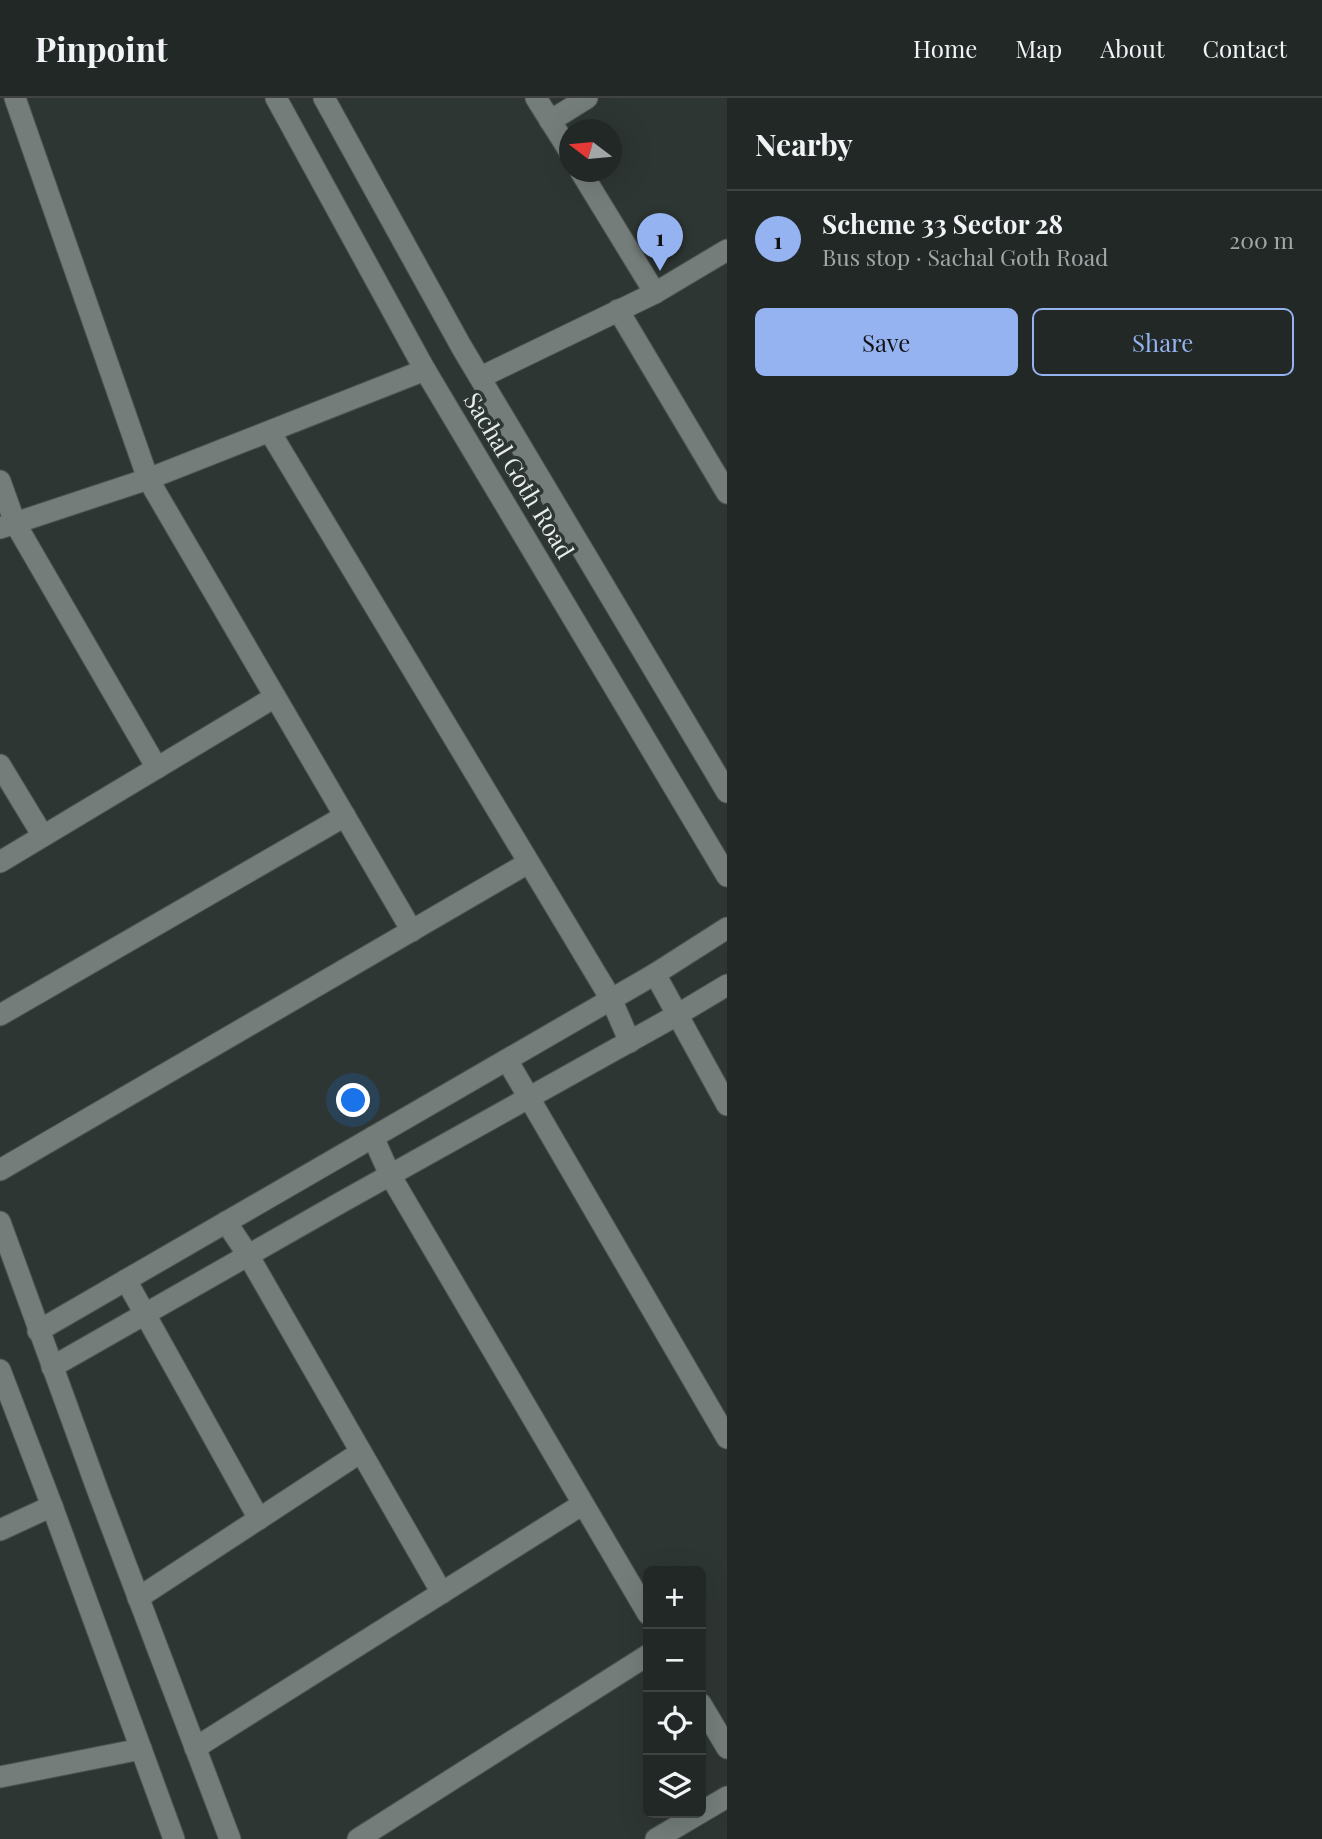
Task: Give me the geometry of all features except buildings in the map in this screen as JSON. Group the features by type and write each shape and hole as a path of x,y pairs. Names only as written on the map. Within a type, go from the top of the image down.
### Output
{"street":[{"path":"15,98 148,479 412,931"},
{"name":"Sachal Goth Road","path":"276,98 425,370 727,876"},
{"name":"Sachal Goth Road","path":"324,98 461,346 727,792"},
{"path":"536,98 559,136"},
{"path":"550,121 587,98"},
{"path":"587,182 655,293"},
{"path":"481,377 655,293 727,250"},
{"path":"618,310 727,493"},
{"path":"8,525 148,479 425,370"},
{"path":"270,432 611,999 630,1042"},
{"path":"0,481 8,525 157,768"},
{"path":"0,862 275,696"},
{"path":"0,765 43,836"},
{"path":"0,1015 345,816"},
{"path":"0,1170 528,863"},
{"path":"38,1331 655,974 727,928"},
{"path":"655,974 727,1105"},
{"path":"52,1367 727,985"},
{"path":"507,1060 727,1438"},
{"path":"373,1137 390,1175 643,1606"},
{"path":"0,1222 38,1331 230,1839"},
{"path":"226,1222 248,1255 442,1592"},
{"path":"125,1280 259,1519"},
{"path":"0,1370 174,1839"},
{"path":"138,1598 361,1452"},
{"path":"195,1748 583,1504"},
{"path":"0,1530 52,1506"},
{"path":"358,1839 643,1658"},
{"path":"706,1712 727,1748"},
{"path":"0,1777 141,1749"},
{"path":"656,1839 727,1797"}],"place":[{"name":"Scheme 33 Sector 28","path":"660,271"}]}
